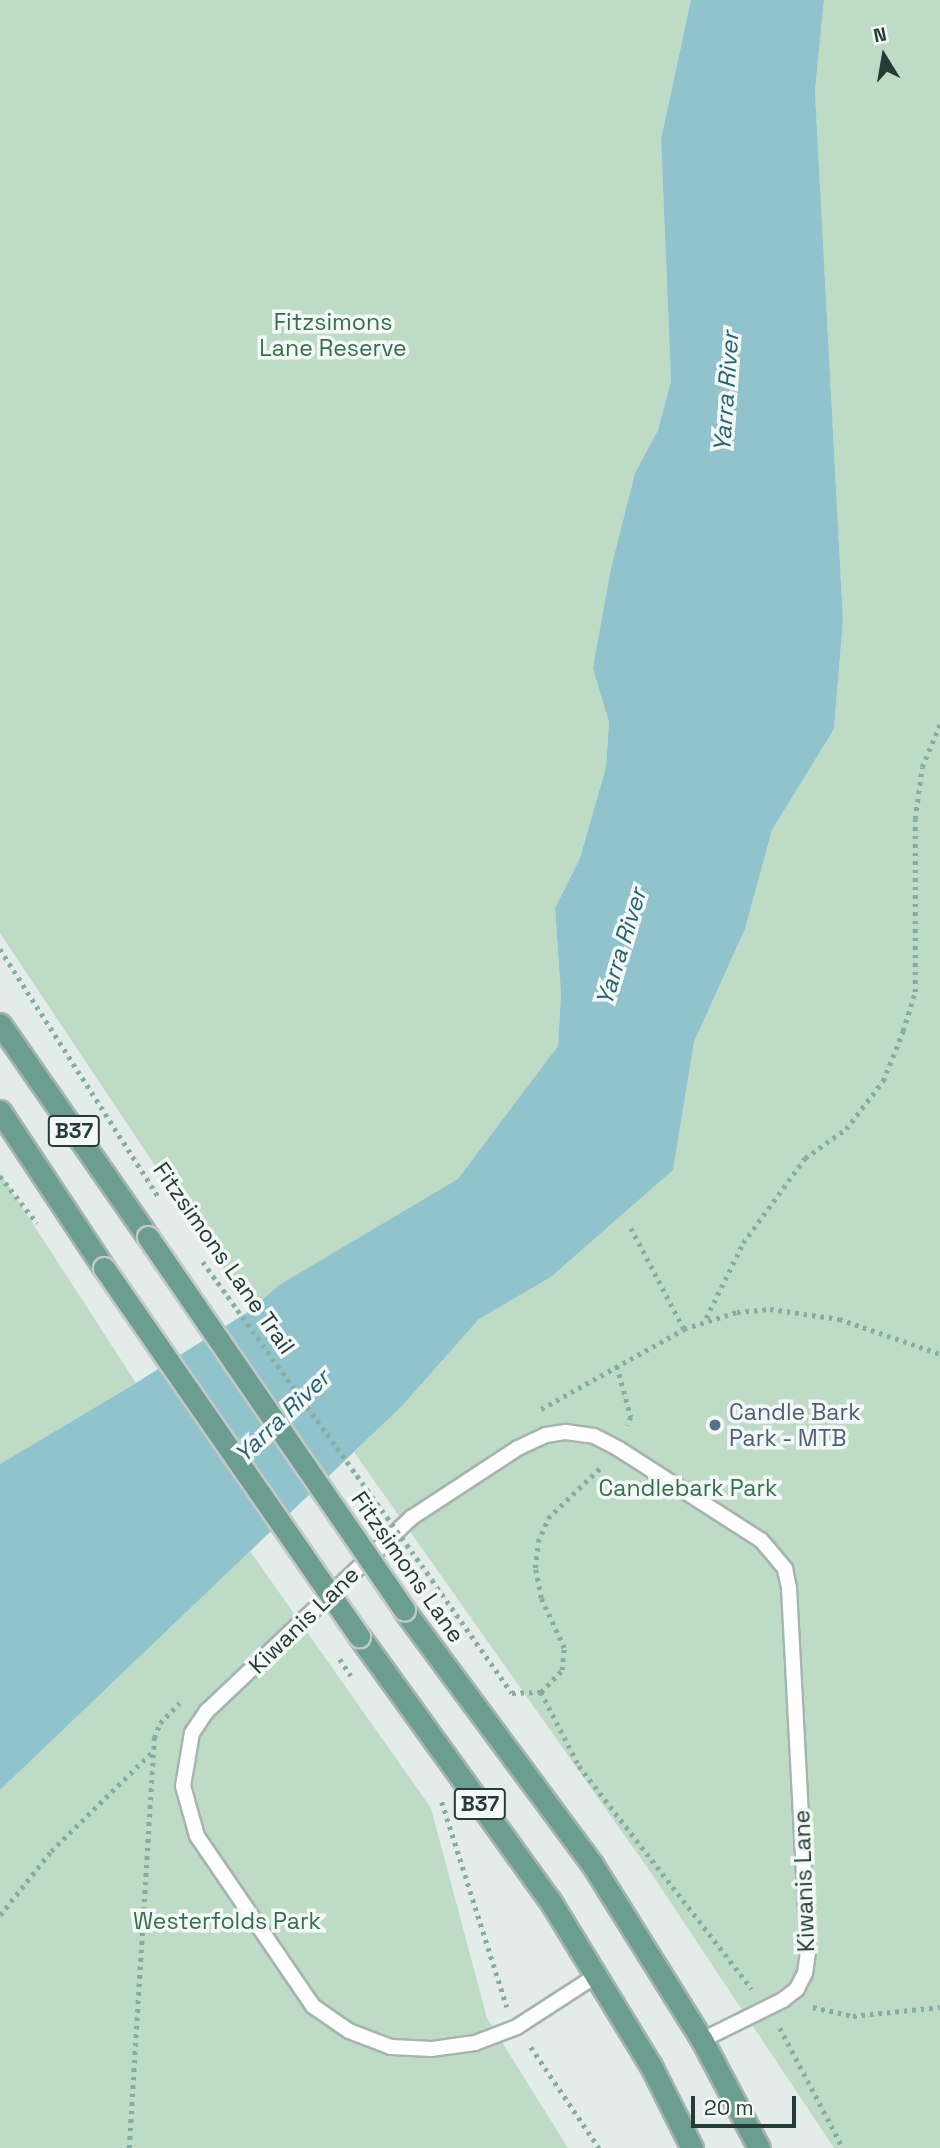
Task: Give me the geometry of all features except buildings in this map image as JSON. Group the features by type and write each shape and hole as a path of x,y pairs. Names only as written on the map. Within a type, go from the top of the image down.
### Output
{"main road":[{"name":"Fitzsimons Lane","path":"0,1024 404,1610 592,1864 702,2040 759,2148"},
{"name":"B37","path":"0,1111 104,1268 359,1636 549,1899 651,2066 692,2148"}],"lane":[{"name":"Kiwanis Lane","path":"597,1975 517,2027 475,2043 432,2049 391,2047 349,2031 313,2006 197,1836 183,1786 185,1759 192,1733 207,1711 420,1511 546,1434 566,1432 594,1436 619,1449 761,1540 785,1569 792,1611 808,1952 797,1989 767,2009 702,2040"}],"path":[{"path":"706,1319 743,1243 805,1158 846,1129 875,1091 903,1031 915,992 915,819 922,767 940,723"},
{"name":"Fitzsimons Lane Trail","path":"0,948 165,1208"},
{"path":"631,1227 684,1329"},
{"name":"Fitzsimons Lane Trail","path":"197,1253 512,1693 541,1692"},
{"path":"839,1319 940,1354"},
{"path":"617,1366 631,1417 619,1449 548,1518 538,1542 535,1568 541,1598 564,1648 562,1670 541,1692 579,1766 767,2009 842,2148"},
{"path":"351,1676 359,1687"},
{"path":"0,1915 51,1851 153,1752"},
{"path":"433,1789 441,1801 517,2027 599,2148"},
{"path":"783,2000 853,2016 940,2007"}],"green space":[{"name":"Fitzsimons Lane Reserve","path":"0,0 691,0 661,139 671,381 658,430 635,473 611,568 594,668 609,722 606,767 580,858 555,908 561,994 558,1046 459,1179 279,1285 251,1310 0,933"},
{"name":"Candlebark Park","path":"824,0 940,0 940,2148 834,2148 651,1873 354,1452 402,1406 479,1319 551,1277 673,1170 694,1042 745,929 772,830 834,729 843,620 815,91"},
{"path":"0,1173 136,1383 0,1464"},
{"name":"Westerfolds Park","path":"250,1551 431,1808 487,2018 568,2148 0,2148 0,1790"}],"water":[{"name":"Yarra River","path":"691,0 824,0 815,91 843,620 834,729 772,830 745,929 694,1042 673,1170 551,1277 479,1319 402,1406 0,1790 0,1464 251,1310 279,1285 458,1179 558,1046 561,994 555,908 580,858 606,767 609,722 593,668 611,568 635,473 658,430 671,381 661,139"}],"place":[{"name":"Candle Bark Park - MTB","path":"715,1425"}]}
